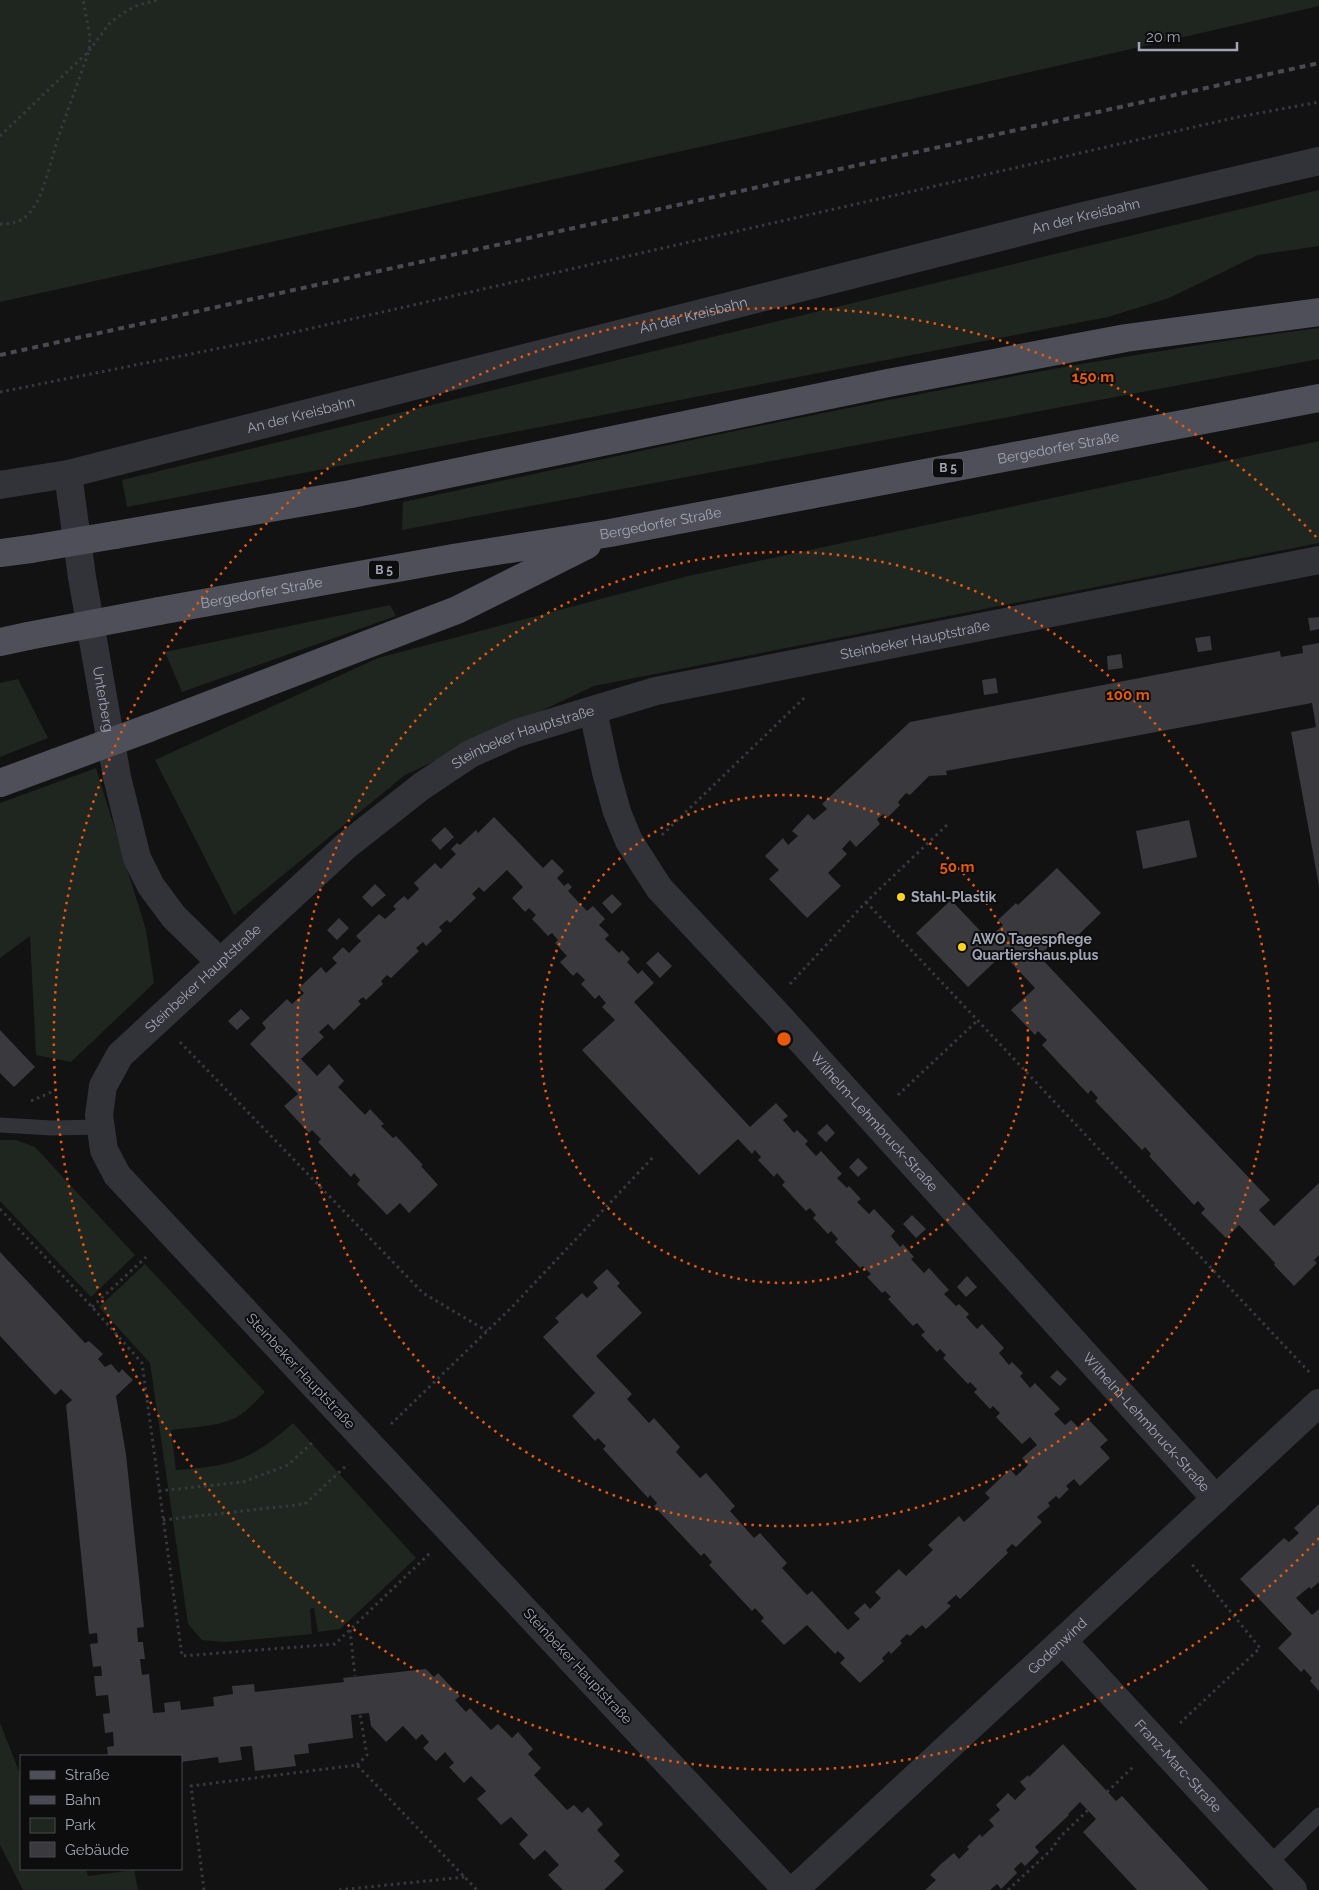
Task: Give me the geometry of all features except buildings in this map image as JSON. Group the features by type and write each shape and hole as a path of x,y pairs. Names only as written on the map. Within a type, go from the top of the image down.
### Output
{"main road":[{"path":"0,553 351,494 888,383 1097,344 1319,312"},
{"name":"Bergedorfer Straße","path":"0,642 453,558 610,533 1319,398"},
{"path":"0,784 457,610 610,533"}],"street":[{"name":"An der Kreisbahn","path":"68,474 1074,218 1319,161"},
{"path":"0,484 68,474"},
{"name":"Unterberg","path":"68,474 82,577 116,768 136,858 151,886 174,917 220,962"},
{"name":"Steinbeker Hauptstraße","path":"788,1890 117,1175 104,1150 98,1115 103,1086 120,1055 347,845 422,786 470,754 517,733 656,691 1319,560"},
{"name":"Wilhelm-Lehmbruck-Straße","path":"593,711 617,812 629,841 659,888 776,1013 1216,1499"},
{"name":"Godenwind","path":"794,1890 1319,1403"},
{"name":"Franz-Marc-Straße","path":"1063,1641 1293,1890"}],"lane":[{"path":"0,1125 52,1128 100,1127"},
{"path":"1269,1864 1319,1815"}],"path":[{"path":"0,224 12,224 26,216 37,202 89,51 90,36 83,0"},
{"path":"0,136 89,51 109,24 123,13 138,5 158,0"},
{"path":"0,392 252,342 1238,116 1319,102"},
{"path":"659,837 804,698"},
{"path":"776,1013 791,982 866,902 949,823"},
{"path":"866,902 1313,1376"},
{"path":"158,1019 423,1293 487,1331"},
{"path":"898,1095 978,1020"},
{"path":"162,1520 305,1504 513,1306 655,1155"},
{"path":"0,1208 142,1363 182,1656 335,1644 452,1532"},
{"path":"92,1307 146,1257"},
{"path":"159,1491 243,1482 288,1465 315,1440"},
{"path":"1108,1792 1260,1648 1172,1540"},
{"path":"350,1629 356,1676"},
{"path":"204,1890 191,1786 357,1765 367,1755 360,1714"},
{"path":"357,1765 477,1890"},
{"path":"1008,1890 1051,1850 1060,1837 1088,1810"},
{"path":"339,1890 465,1877"}],"green space":[{"path":"0,0 1319,0 1319,6 754,135 0,302"},
{"path":"1319,190 1319,246 1258,255 1169,298 1108,317 127,507 122,480"},
{"path":"1319,328 1319,359 402,530 403,502 745,429 974,383 1204,344"},
{"path":"1319,441 1319,543 594,686 405,775 234,915 155,760 378,658 688,576"},
{"path":"390,605 396,616 182,692 165,652"},
{"path":"18,679 48,738 0,757 0,683"},
{"path":"96,768 146,930 154,983 71,1062 36,1055 30,936 0,958 0,803"},
{"path":"0,1140 16,1140 35,1147 135,1255 91,1297 0,1201"},
{"path":"145,1264 265,1392 243,1413 228,1421 171,1430 176,1470 212,1466 240,1459 265,1446 293,1423 416,1558 340,1629 318,1632 314,1608 310,1609 312,1634 226,1642 202,1640 188,1624 150,1363 99,1307"},
{"path":"0,1723 20,1773 20,1870 86,1870 88,1876 134,1870 138,1890 23,1890 0,1845"}],"railway":[{"path":"0,355 1319,63"}],"place":[{"name":"Stahl-Plastik","path":"901,897"},
{"name":"AWO Tagespflege Quartiershaus.plus","path":"962,947"}]}
